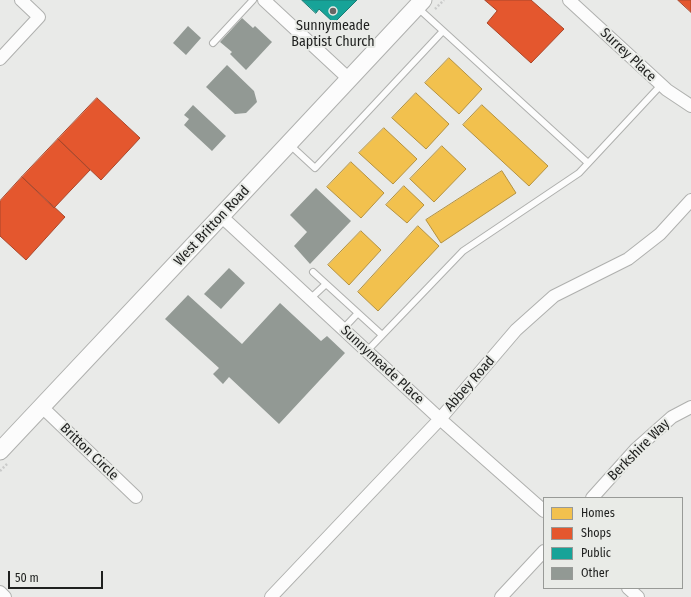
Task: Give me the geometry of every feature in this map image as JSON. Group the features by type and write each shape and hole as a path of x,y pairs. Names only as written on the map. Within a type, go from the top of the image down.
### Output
{"main road":[{"name":"West Britton Road","path":"0,451 419,4"}],"street":[{"path":"0,59 39,17 21,0"},
{"path":"264,0 349,79"},
{"name":"Surrey Place","path":"569,0 661,85 691,106"},
{"name":"Abbey Road","path":"271,597 440,418 516,330 554,296 628,259 660,234 691,200"},
{"name":"Sunnymeade Place","path":"221,216 440,418 543,510"},
{"name":"Britton Circle","path":"42,407 136,497"},
{"name":"Berkshire Way","path":"593,497 636,449 672,417 691,407"},
{"path":"501,597 543,552"},
{"path":"629,589 638,597"},
{"path":"0,592 5,597"}],"lane":[{"path":"213,43 253,0"},
{"path":"419,4 443,31 588,163"},
{"path":"289,143 315,168 443,31"},
{"path":"367,351 464,251 579,173 661,85"},
{"path":"313,272 382,335"},
{"path":"310,298 326,284"},
{"path":"343,329 358,313"}],"building: Homes":[{"path":"449,58 482,89 459,114 425,83"},
{"path":"416,93 449,124 426,149 392,118"},
{"path":"482,105 548,166 529,186 463,125"},
{"path":"384,128 417,159 393,184 359,153"},
{"path":"442,146 466,169 434,202 410,179"},
{"path":"351,162 384,193 361,218 327,187"},
{"path":"502,171 516,193 441,243 426,220"},
{"path":"404,186 424,205 407,223 386,205"},
{"path":"418,226 439,246 378,311 358,292"},
{"path":"361,231 381,250 349,285 328,265"}],"building: Shops":[{"path":"485,0 531,0 564,29 531,63 487,23 497,11"},
{"path":"678,0 691,0 691,12"},
{"path":"97,98 140,138 101,180 58,139"},
{"path":"58,139 90,170 54,208 22,177"},
{"path":"22,177 65,217 26,260 0,236 0,201"}],"building: Public":[{"name":"Sunnymeade Baptist Church","path":"302,0 357,0 334,23 319,9 316,13"}],"building: Other":[{"path":"242,18 253,28 255,26 272,42 246,70 230,54 232,52 220,42"},
{"path":"188,26 201,38 186,55 173,43"},
{"path":"227,65 254,91 257,102 246,113 235,114 206,87"},
{"path":"193,105 226,136 212,151 184,125 189,119 184,115"},
{"path":"316,188 351,221 310,264 294,246 307,232 290,215"},
{"path":"229,268 245,283 221,309 204,294"},
{"path":"188,295 242,344 280,303 321,341 327,336 345,353 279,424 229,377 223,384 213,374 219,368 165,319"}],"place":[{"name":"Sunnymeade Baptist Church","path":"333,11"}]}
